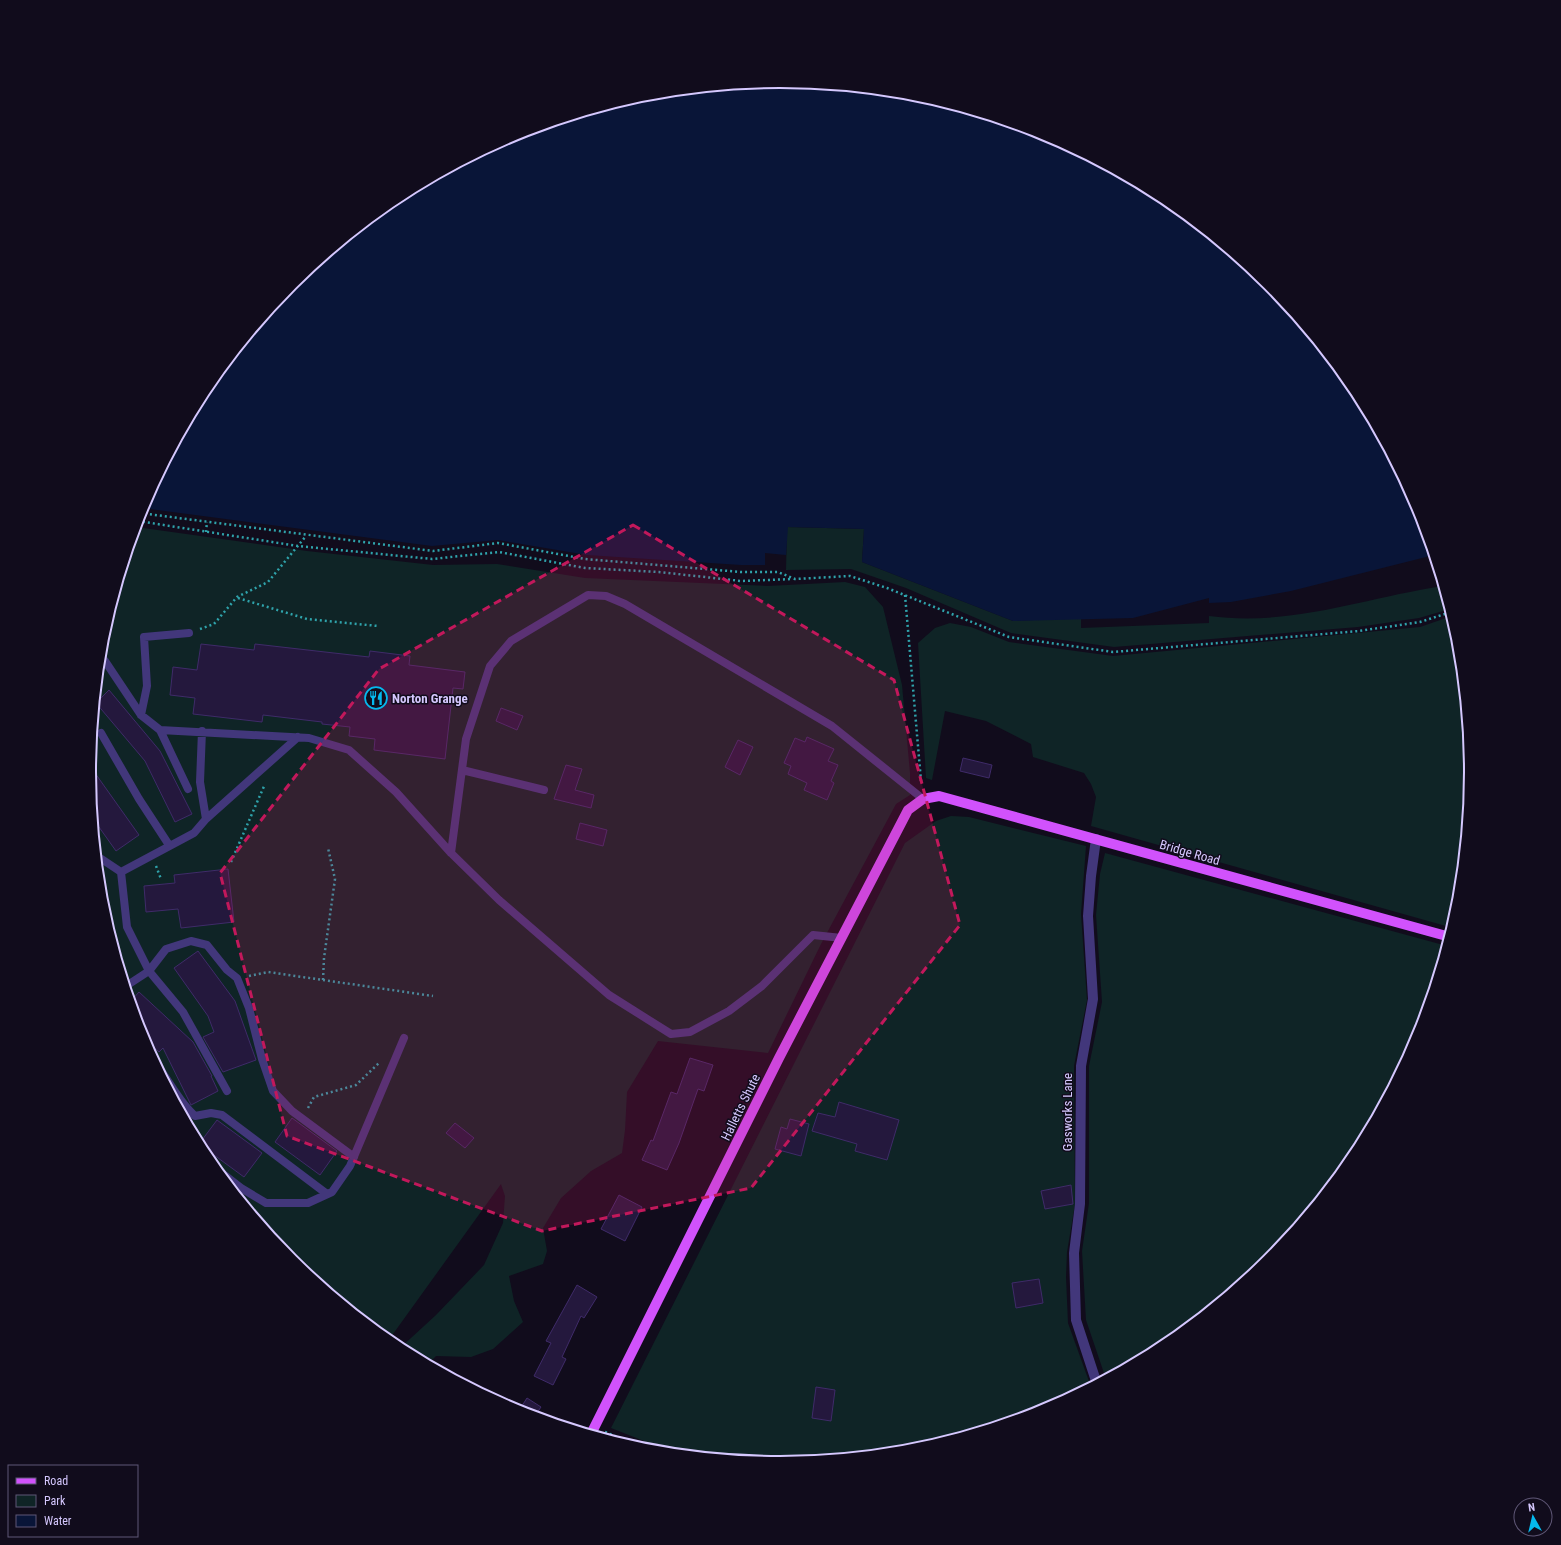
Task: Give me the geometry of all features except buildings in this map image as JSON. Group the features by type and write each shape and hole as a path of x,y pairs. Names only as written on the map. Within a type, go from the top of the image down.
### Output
{"main road":[{"name":"Bridge Road","path":"923,800 940,796 1445,936"},
{"name":"Halletts Shute","path":"593,1431 779,1058 908,810 923,800"}],"street":[{"name":"Gasworks Lane","path":"1096,839 1088,916 1094,999 1080,1066 1080,1204 1074,1253 1076,1320 1096,1379"}],"lane":[{"path":"451,853 466,740 490,666 511,641 588,594 606,596 625,604 832,726 923,800"},
{"path":"141,715 147,686 144,637 189,633"},
{"path":"105,662 141,715 160,730 188,790"},
{"path":"160,730 309,738 349,750 396,792 451,853 499,900 581,972 609,994 671,1034 690,1032 729,1011 762,986 813,935 842,938"},
{"path":"202,732 200,782 206,819"},
{"path":"101,733 139,799 169,845"},
{"path":"121,872 194,833 206,819 298,738"},
{"path":"462,770 544,790"},
{"path":"102,859 121,872"},
{"path":"121,872 127,927 149,971 183,1012 227,1091"},
{"path":"129,984 149,971 166,949 191,941 207,945 228,970 237,978 249,1008 262,1059 273,1091 302,1118 354,1157"},
{"path":"230,1180 266,1203 308,1203 332,1192 350,1166 404,1038"},
{"path":"179,1099 183,1105 195,1116 211,1113 222,1115 327,1194"}],"path":[{"path":"147,514 307,536 433,551 498,543 585,559 740,572 778,572 795,579"},
{"path":"144,522 298,546 432,559 498,552 585,568 659,572 741,580 850,576 905,595 1009,637 1113,652 1359,631 1420,622 1446,614"},
{"path":"206,532 207,522"},
{"path":"189,633 214,624 237,598 268,582 307,536"},
{"path":"905,595 923,800"},
{"path":"237,598 307,619 378,626"},
{"path":"232,862 268,778"},
{"path":"323,980 324,958 335,879 328,848"},
{"path":"237,978 268,972 433,996"},
{"path":"302,1118 314,1097 356,1085 383,1059"}],"highlighted area":[{"path":"633,525 894,680 960,925 751,1188 542,1231 287,1136 220,873 379,669"}],"green space":[{"path":"787,527 864,529 862,562 1013,621 1081,618 1081,628 1209,623 1209,616 1269,618 1298,615 1439,587 1445,610 1419,618 1358,627 1114,647 1011,633 906,588 851,569 786,570"},
{"path":"141,528 307,551 433,565 497,564 585,578 768,586 845,582 865,587 883,607 902,685 910,773 910,795 896,804 821,944 768,1053 658,1041 627,1092 622,1153 591,1171 561,1198 543,1228 547,1251 543,1264 509,1276 514,1301 523,1322 493,1349 471,1357 436,1356 431,1361 404,1344 436,1315 484,1265 503,1223 505,1196 501,1184 392,1336 364,1316 296,1257 237,1189 211,1153 188,1115 148,1034 132,993 119,950 109,906 97,817 97,728 102,683 109,639 119,595 132,552"},
{"path":"1447,618 1459,683 1464,728 1464,817 1459,862 1447,926 1091,826 1096,797 1091,784 1084,773 1033,757 1031,744 986,721 945,711 932,780 926,778 918,643 935,628 950,623 971,627 1009,642 1113,656 1420,627"},
{"path":"951,816 969,817 1086,846 1081,914 1087,1000 1074,1066 1075,1204 1067,1252 1066,1277 1068,1323 1089,1383 1042,1405 1001,1421 958,1434 914,1444 825,1456 736,1456 691,1451 655,1445 611,1428 905,843 936,821"},
{"path":"1105,853 1443,945 1429,993 1413,1034 1394,1075 1373,1115 1350,1153 1324,1189 1265,1257 1232,1287 1197,1316 1161,1342 1105,1375 1086,1320 1082,1251 1089,1203 1089,1066 1102,1002 1096,915 1100,874"}],"water":[{"path":"780,88 825,89 870,94 914,101 958,111 1001,124 1042,140 1123,180 1161,203 1197,229 1265,288 1324,356 1350,392 1373,430 1413,511 1430,556 1291,591 1231,602 1209,603 1209,598 1133,618 1013,621 862,562 864,529 788,527 786,555 765,553 765,565 741,565 587,555 498,540 432,546 149,509 188,430 211,392 237,356 296,288 364,229 400,203 438,180 478,159 519,140 560,124 603,111 647,101 736,89"}],"place":[{"name":"Norton Grange","path":"376,698"}]}
